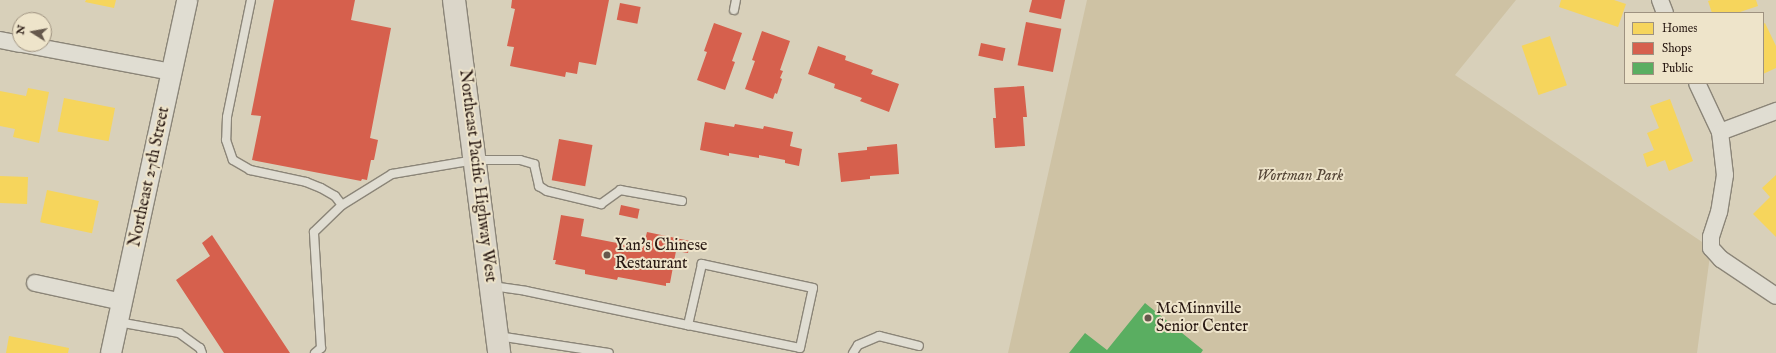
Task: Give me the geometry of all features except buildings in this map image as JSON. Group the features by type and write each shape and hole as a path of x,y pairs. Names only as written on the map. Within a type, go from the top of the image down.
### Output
{"highway":[{"name":"Northeast Pacific Highway West","path":"452,0 498,345"}],"street":[{"name":"Northeast 27th Street","path":"111,353 187,0"},
{"path":"1660,0 1665,12"},
{"path":"0,40 12,42"},
{"path":"52,50 172,72"},
{"path":"1697,84 1720,132 1725,175 1719,212 1711,237 1711,248 1721,259 1776,296"},
{"path":"1720,132 1776,111"},
{"path":"35,283 122,302"}],"lane":[{"path":"251,0 227,117 226,140 233,160 250,170 306,182 321,188 334,196 342,205"},
{"path":"734,10 736,0"},
{"path":"315,353 322,348 314,232 342,205 392,174 474,160 520,160 534,164 539,186 546,191 601,204 620,190 682,201"},
{"path":"491,286 526,291 688,325 800,348 813,288 702,264 688,325"},
{"path":"118,322 179,333 200,348 202,353"},
{"path":"853,353 858,345 879,336 919,346"},
{"path":"498,345 609,353"}],"green space":[{"name":"Wortman Park","path":"1087,0 1516,0 1455,75 1711,248 1697,353 1008,353"}],"place":[{"name":"Yan's Chinese Restaurant","path":"607,255"},
{"name":"McMinnville Senior Center","path":"1148,318"}]}
